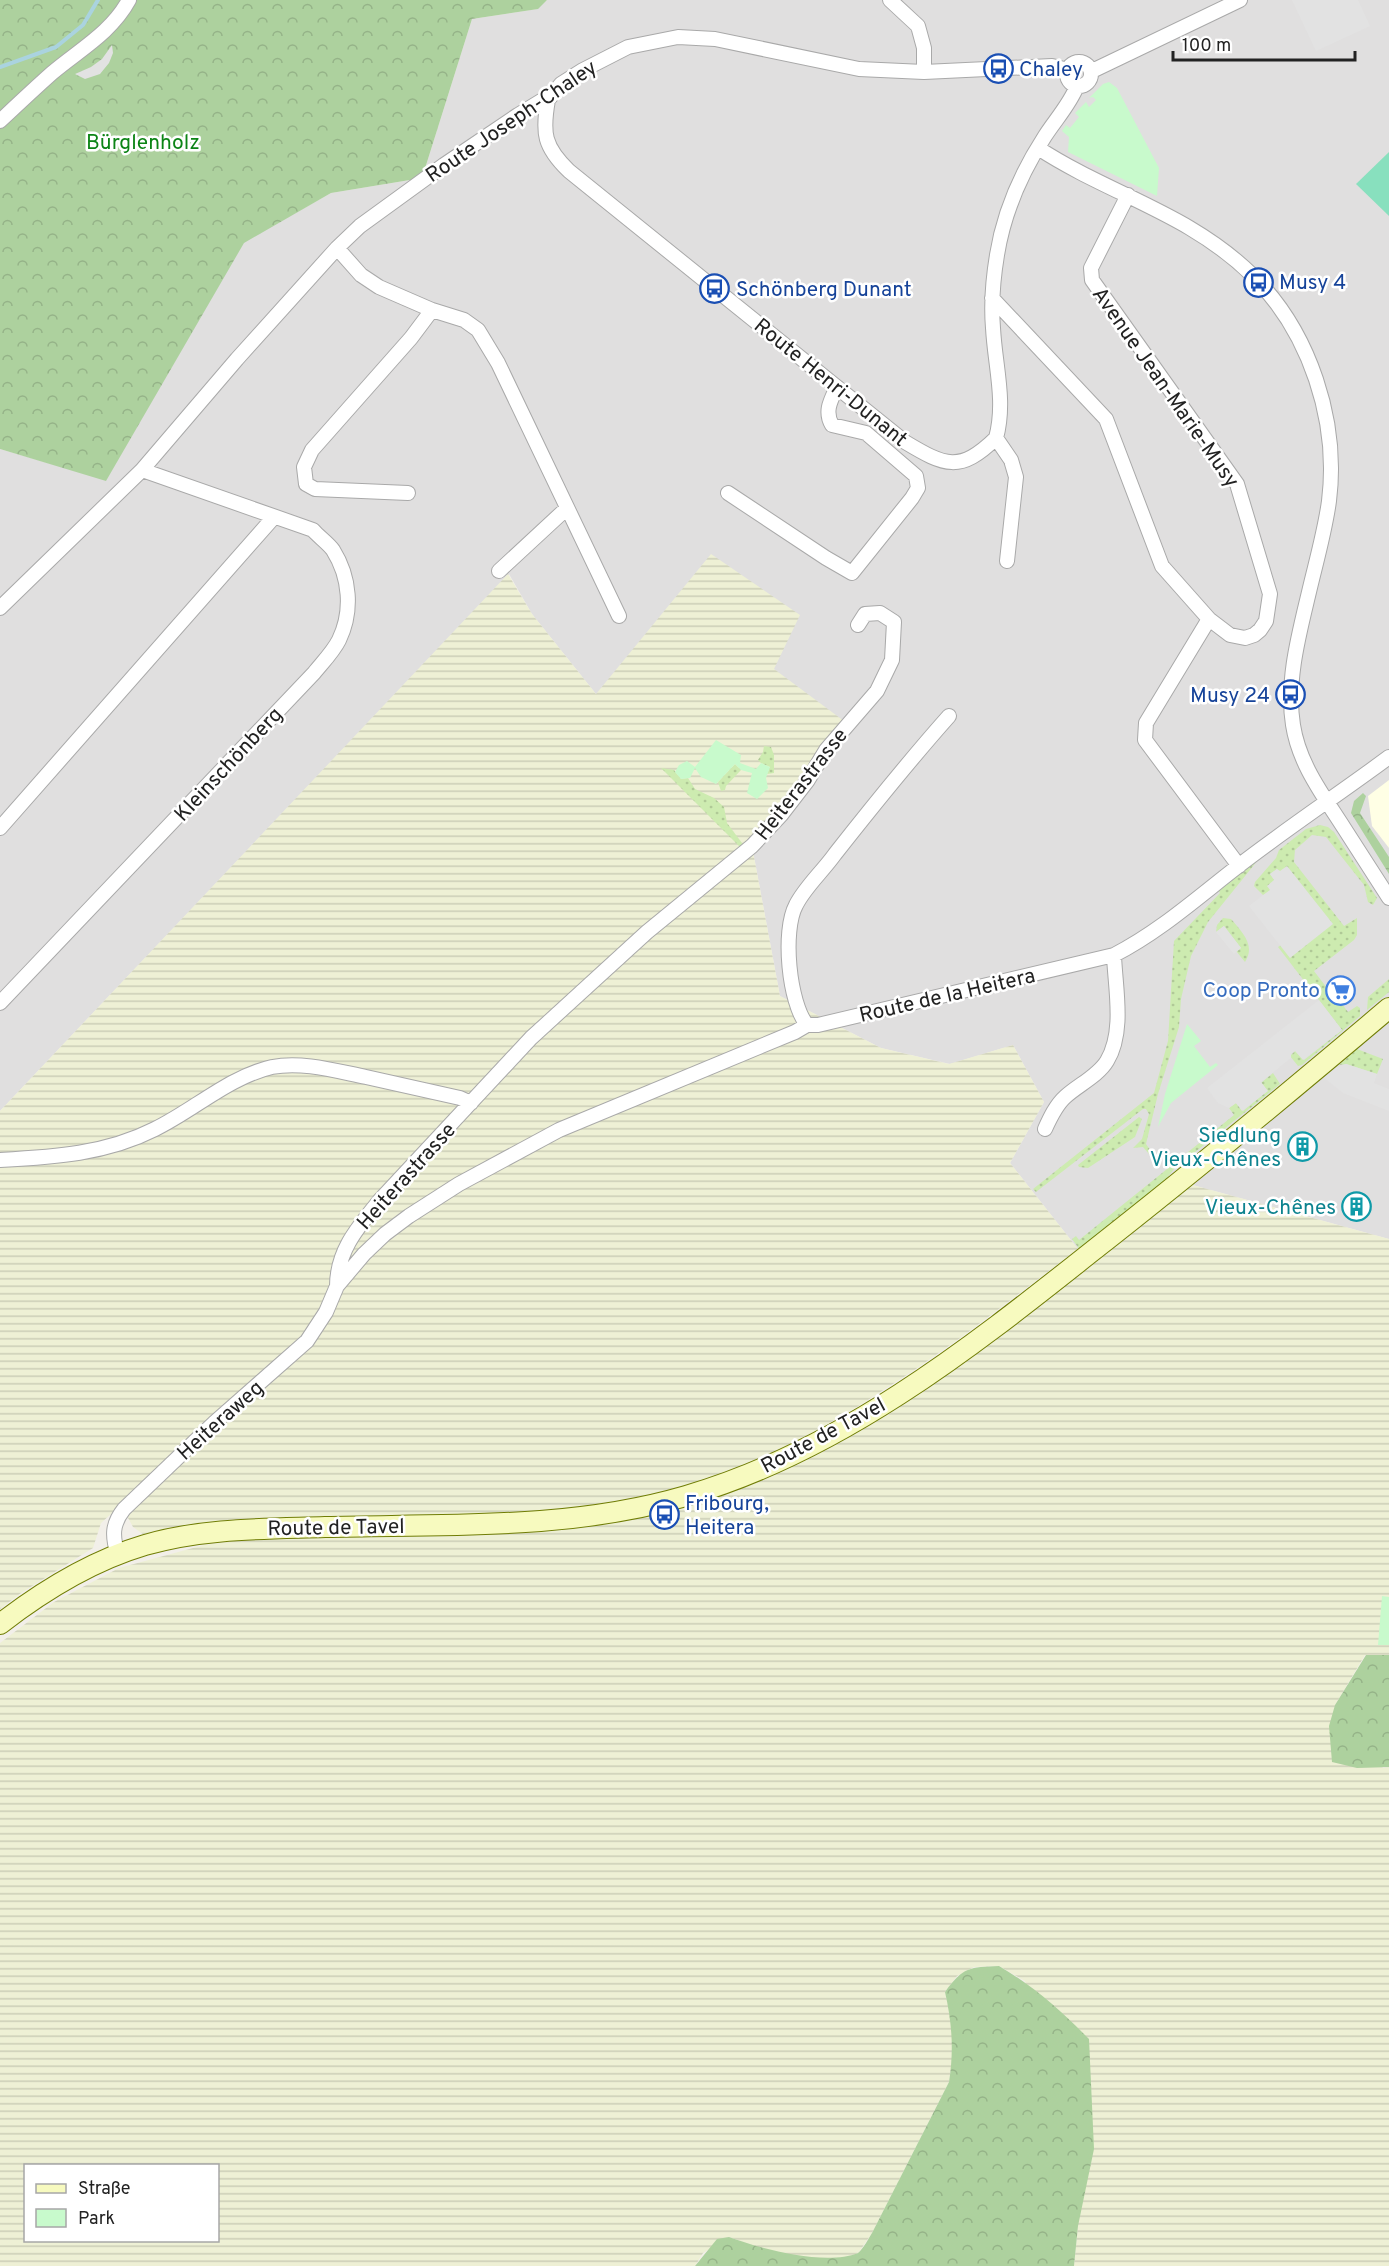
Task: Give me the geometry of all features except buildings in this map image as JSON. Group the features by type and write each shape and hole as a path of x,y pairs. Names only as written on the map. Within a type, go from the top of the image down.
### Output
{"main road":[{"name":"Route de Tavel","path":"0,1624 28,1603 98,1562 173,1539 232,1529 535,1521 591,1516 678,1498 751,1474 811,1446 876,1408 1008,1317 1144,1210 1389,1008"}],"street":[{"path":"0,121 52,73 105,32 116,21 129,0"},
{"path":"890,0 918,26 924,48 924,72"},
{"path":"1007,561 1016,477 1011,460 996,438 1001,408 992,298 997,256 1006,217 1022,176 1077,86 1088,82 1092,71 1231,2"},
{"name":"Route Joseph-Chaley","path":"142,470 237,359 337,248 360,226 444,165 541,101 548,100 561,84 582,70 628,47 678,37 715,39 859,69 924,72 1052,66 1068,70 1073,63 1080,61 1088,64 1092,71"},
{"path":"1068,70 1069,80 1077,86"},
{"name":"Route Henri-Dunant","path":"548,100 544,129 547,142 559,162 904,442 930,458 945,462 961,462 981,453 996,438"},
{"path":"1038,148 1097,181 1179,221 1210,240 1254,277 1292,326 1307,357 1320,390 1327,425 1330,460 1329,498 1293,667 1293,722 1297,744 1327,803 1389,898"},
{"name":"Avenue Jean-Marie-Musy","path":"992,298 1106,419 1162,566 1209,619 1230,635 1245,638 1254,635 1266,621 1270,594 1237,484 1092,280 1091,268 1128,195"},
{"path":"337,248 361,275 379,287 432,310 464,320 478,330 498,363 619,616"},
{"path":"408,493 315,489 306,484 304,467 312,450 411,338 432,310"},
{"path":"728,493 852,573 918,488 916,476 866,433 832,425 828,419 828,408 837,387"},
{"path":"0,608 142,470"},
{"name":"Kleinschönberg","path":"0,1004 314,673 339,640 346,619 349,598 344,572 332,549 313,530 142,470"},
{"path":"499,572 566,508"},
{"path":"0,828 274,517"},
{"name":"Heiterastrasse","path":"337,1286 339,1262 360,1225 380,1200 512,1057 647,932 752,846 781,815 808,780 826,750 877,691 892,660 894,622 880,613 865,614 858,625"},
{"path":"1209,619 1146,723 1145,740 1239,866"},
{"path":"807,1025 801,1018 797,1006 789,962 788,939 795,906 901,769 949,716"},
{"name":"Route de la Heitera","path":"807,1025 818,1025 899,1007 1114,955 1170,920 1239,866 1389,757"},
{"path":"1045,1128 1063,1098 1107,1062 1114,1043 1117,1021 1114,955"},
{"name":"Heiterastrasse","path":"337,1286 364,1254 385,1234 459,1184 559,1130 807,1025"},
{"path":"0,1160 81,1153 111,1147 158,1128 248,1075 271,1067 309,1066 460,1098 471,1103"},
{"name":"Heiteraweg","path":"117,1555 114,1524 124,1509 214,1423 307,1341 326,1312 337,1286"}],"shaded area":[{"path":"547,0 1389,0 1389,1239 1189,1184 1175,1174 1078,1249 1010,1163 1044,1102 1013,1045 950,1064 881,1048 780,996 752,846 596,694 532,614 509,574 0,1111 0,449 106,480 244,242 331,193 422,178 472,19 537,9"},
{"path":"1292,0 1358,0 1370,26 1316,51"},
{"path":"112,45 113,53 109,63 100,74 85,79 75,74 102,59"},
{"path":"711,554 800,615 774,669 848,724 752,846 780,996 881,1048 949,1064 1013,1045 1044,1102 1010,1163 1078,1249 963,1336 857,1407 794,1443 725,1473 666,1492 586,1506 519,1514 235,1519 143,1534 133,1527 121,1505 101,1523 93,1548 21,1593 0,1609 0,1111 508,574 532,614 596,694"},
{"path":"1389,780 1389,848 1372,826 1368,796"},
{"path":"1287,866 1333,924 1290,958 1249,906 1270,890 1267,886 1274,880 1270,874"},
{"path":"1224,926 1241,948 1234,954 1216,932"},
{"path":"1319,1000 1342,1030 1303,1060 1295,1051 1291,1054 1291,1058 1261,1082 1268,1091 1242,1111 1236,1103 1229,1108 1218,1103 1207,1088"},
{"path":"1346,1064 1377,1074 1374,1083 1389,1089 1389,1111 1343,1093 1323,1077 1330,1070"},
{"path":"1189,1184 1389,1239 1389,1655 1365,1655 1335,1705 1383,1768 1389,1767 1389,2266 1074,2266 1078,2226 1025,1981 999,1966 974,1967 957,1976 945,1992 952,2020 953,2054 949,2082 872,2233 859,2252 844,2262 824,2266 800,2263 729,2237 703,2253 695,2266 0,2266 0,1643 54,1602 119,1568 204,1545 242,1540 412,1535 676,1508 728,1494 888,1415"}],"green space":[{"name":"Bürglenholz","path":"0,0 547,0 538,9 472,19 422,178 331,193 244,243 106,481 0,449"},
{"path":"1109,82 1117,88 1159,168 1157,196 1068,152 1069,137 1062,131 1066,125 1070,128 1079,117 1075,113 1086,102 1089,107 1096,100 1093,97 1089,98 1103,84"},
{"path":"1389,152 1389,216 1356,184"},
{"path":"716,740 741,755 740,763 756,769 761,763 770,767 766,778 768,788 757,799 747,793 752,773 741,770 735,764 716,784 701,777 695,768 690,778 681,779 675,772 679,765 687,761 695,767"},
{"path":"764,746 771,747 774,755 774,773 767,774 770,767 758,760"},
{"path":"735,764 741,770 725,790 721,791 718,782"},
{"path":"661,768 674,770 681,779 688,778 695,789 714,798 724,807 727,823 745,847 743,850"},
{"path":"1363,793 1366,796 1360,813 1389,857 1389,874 1351,813 1354,801"},
{"path":"1320,825 1334,832 1377,898 1373,905 1368,902 1364,885 1326,837 1312,835 1295,850 1294,862 1344,926 1357,918 1357,935 1354,940 1314,971 1348,1012 1357,1006 1360,1008 1360,1016 1298,1066 1290,1056 1296,1050 1304,1060 1342,1030 1278,947 1281,945 1290,957 1279,872 1277,869 1270,874 1275,880 1271,890 1263,895 1254,886 1276,858 1279,850 1306,829"},
{"path":"1258,860 1208,922 1191,956 1181,999 1179,1027 1158,1094 1146,1144 1153,1154 1150,1155 1143,1147 1133,1148 1142,1139 1149,1114 1146,1109 1143,1109 1036,1192 1033,1189 1154,1093 1168,1041 1174,941 1220,893 1218,890"},
{"path":"1223,918 1231,919 1246,939 1249,950 1245,962 1236,951 1241,948 1224,926 1216,932 1217,925"},
{"path":"1389,979 1389,992 1367,1010 1368,997"},
{"path":"1187,1024 1201,1041 1194,1046 1210,1067 1216,1063 1218,1065 1171,1103 1158,1127 1165,1094"},
{"path":"1357,1049 1383,1059 1377,1074 1346,1064 1339,1065"},
{"path":"1273,1073 1280,1084 1174,1169 1163,1183 1080,1250 1072,1239 1076,1236 1079,1240 1234,1115 1229,1108 1236,1103 1243,1111 1267,1091 1261,1083"},
{"path":"1139,1117 1142,1119 1135,1137 1088,1168 1079,1167 1078,1165"},
{"path":"1382,1596 1389,1597 1389,1645 1378,1645"},
{"path":"1366,1655 1389,1655 1389,1767 1357,1768 1332,1762 1329,1726 1335,1705"},
{"path":"999,1966 1047,2000 1089,2039 1094,2149 1078,2226 1074,2266 695,2266 717,2239 729,2237 795,2255 829,2258 858,2253 872,2233 949,2082 951,2037 945,1992 962,1973 968,1970"}],"waterway":[{"path":"0,67 56,47 83,25 98,0"}],"place":[{"name":"Chaley","path":"998,69"},
{"name":"Musy 4","path":"1258,282"},
{"name":"Schönberg Dunant","path":"715,289"},
{"name":"Musy 24","path":"1291,695"},
{"name":"Coop Pronto","path":"1341,990"},
{"name":"Siedlung Vieux-Chênes","path":"1302,1147"},
{"name":"Vieux-Chênes","path":"1357,1207"},
{"name":"Fribourg, Heitera","path":"664,1515"}]}
